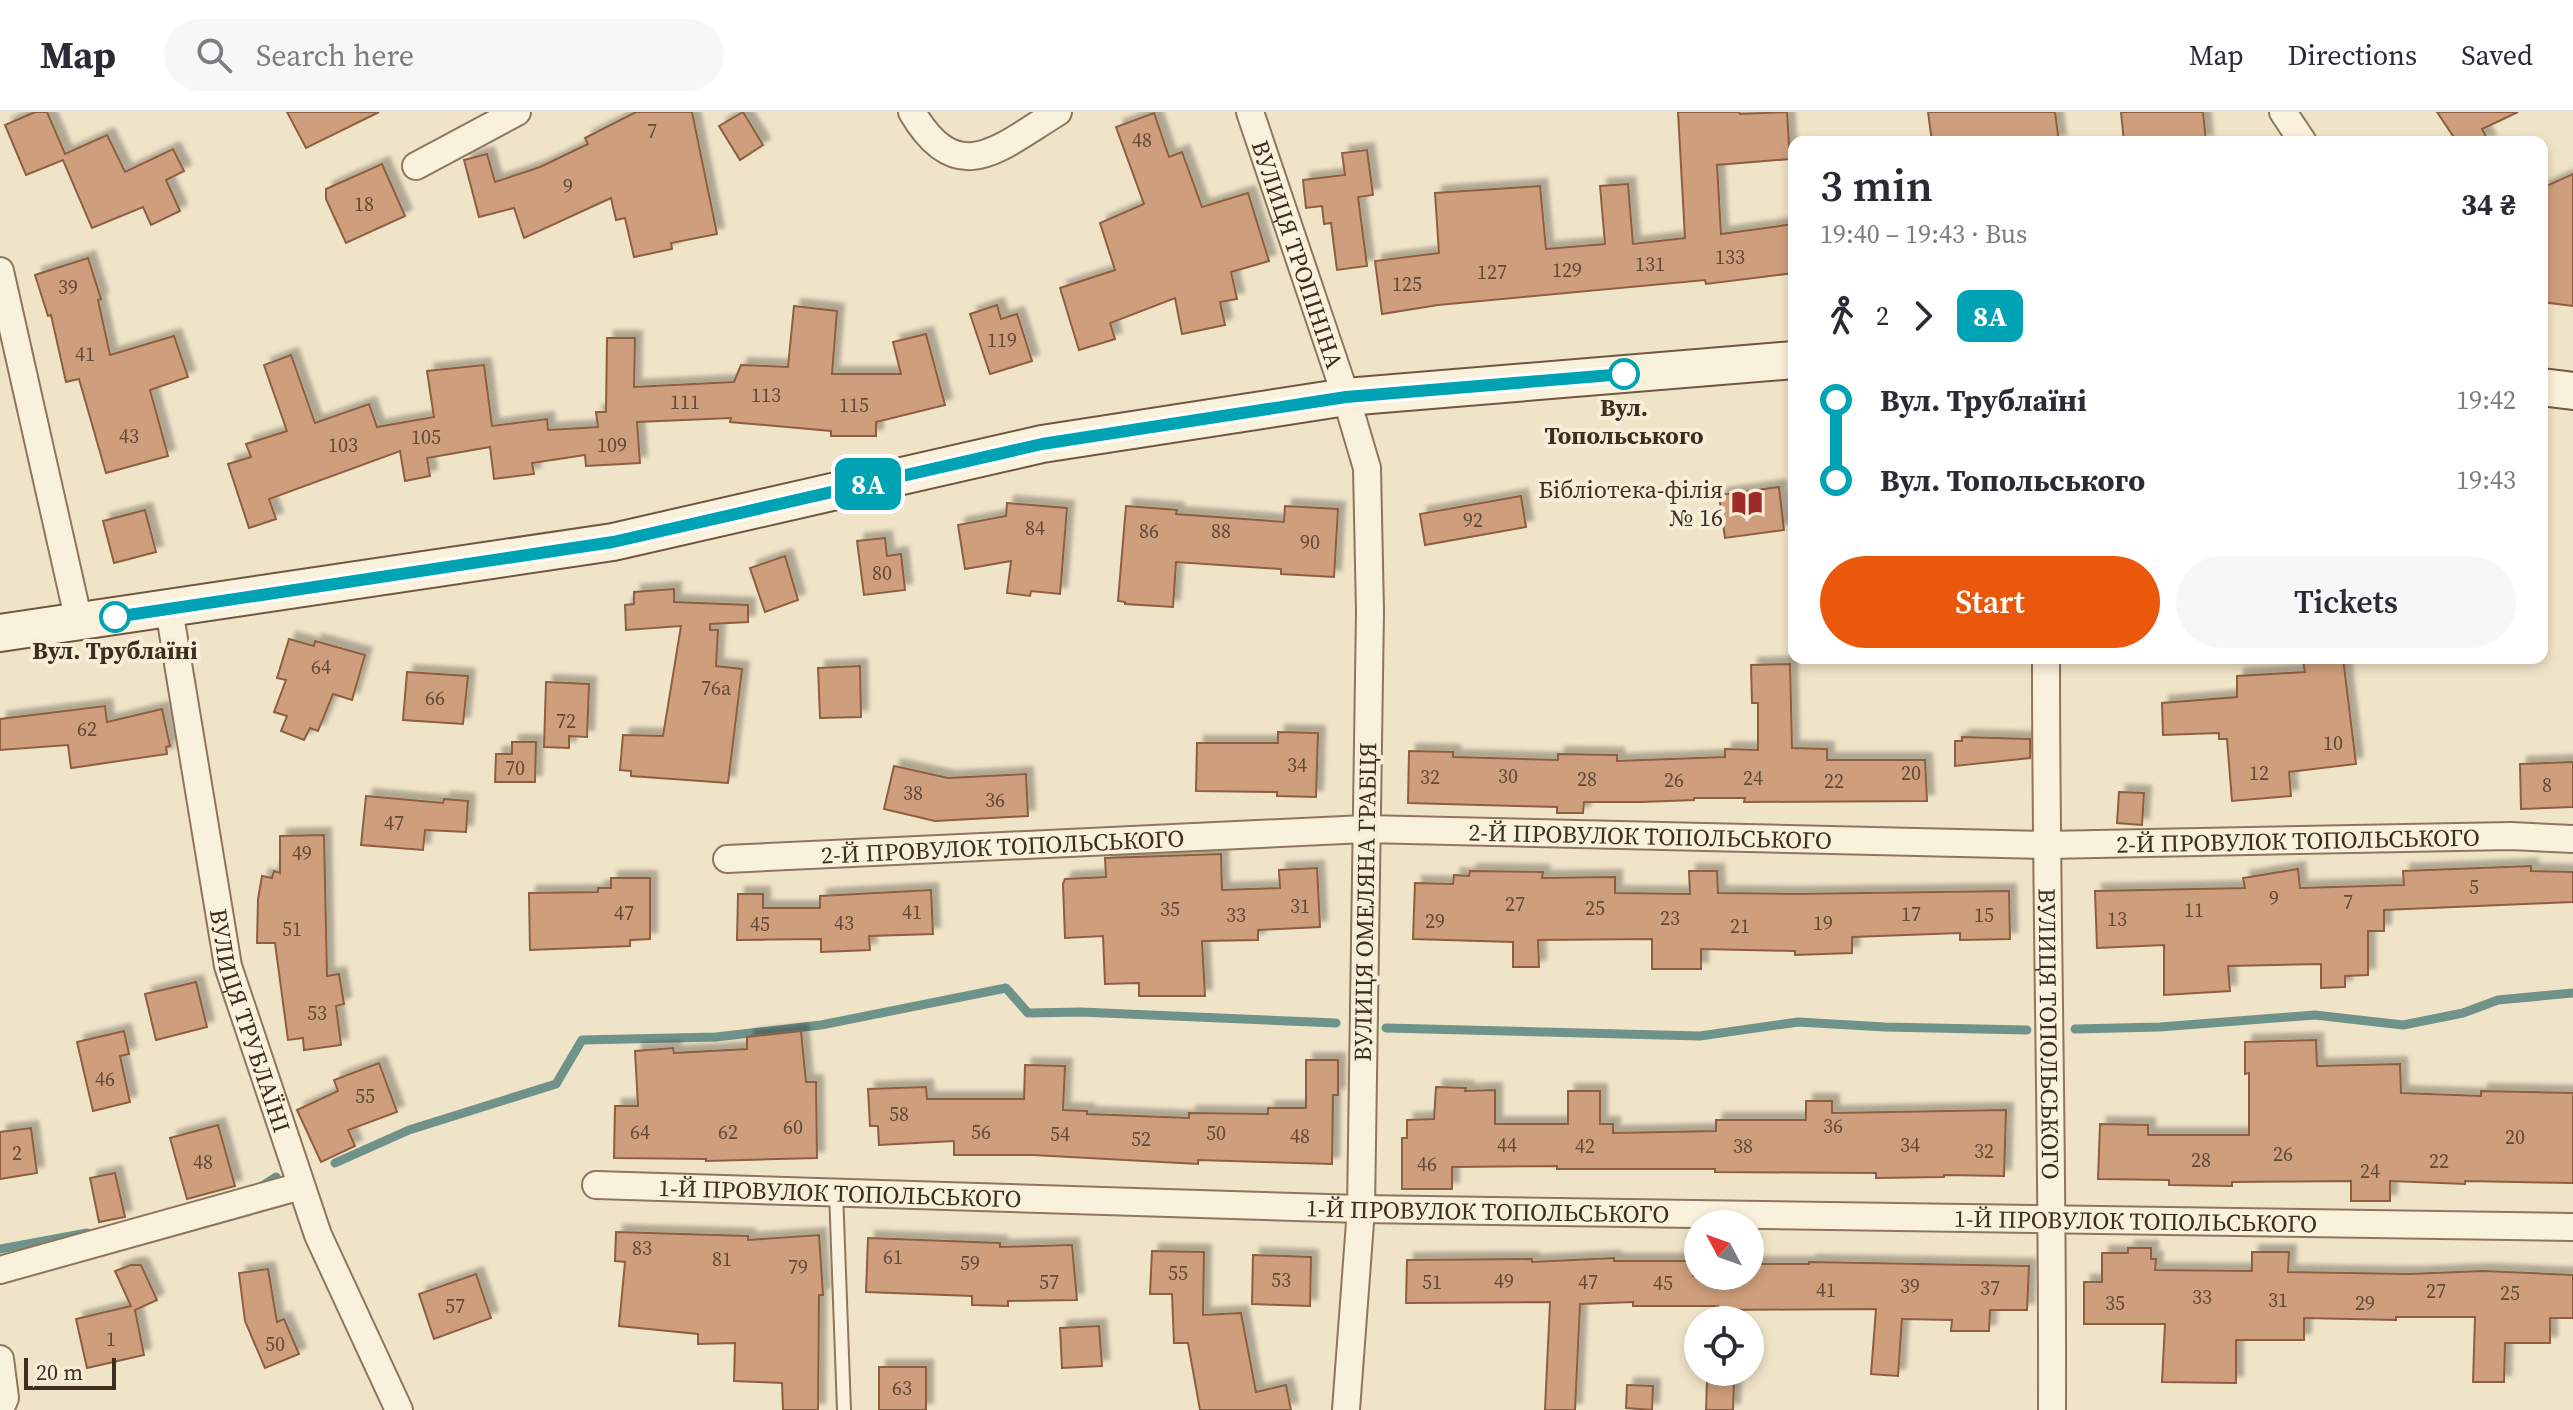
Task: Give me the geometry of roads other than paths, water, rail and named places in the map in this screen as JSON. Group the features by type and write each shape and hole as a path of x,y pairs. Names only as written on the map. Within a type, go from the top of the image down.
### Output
{"street":[{"path":"416,166 517,112"},
{"path":"912,112 939,148 964,158 988,154 1058,112"},
{"name":"ВУЛИЦЯ ТРОПІНІНА","path":"1250,112 1346,397"},
{"path":"2283,112 2299,136"},
{"path":"0,271 79,622"},
{"path":"0,633 613,542 1042,444 1346,397 1788,360"},
{"path":"2548,388 2573,391"},
{"name":"ВУЛИЦЯ ОМЕЛЯНА ГРАБЦЯ","path":"1346,397 1367,468 1370,611 1361,1209 1346,1410"},
{"name":"ВУЛИЦЯ ТРУБЛАЇНІ","path":"169,609 228,966 318,1235 399,1410"},
{"name":"ВУЛИЦЯ ТОПОЛЬСЬКОГО","path":"2046,664 2053,1218 2052,1410"},
{"name":"2-Й ПРОВУЛОК ТОПОЛЬСЬКОГО","path":"727,859 1365,829 2046,845 2511,836 2573,839"},
{"name":"1-Й ПРОВУЛОК ТОПОЛЬСЬКОГО","path":"596,1185 1361,1209 2573,1227"},
{"path":"0,1270 301,1186"},
{"path":"0,1359 5,1398 0,1410"}],"lane":[{"path":"836,1191 844,1410"}],"waterway":[{"path":"335,1163 409,1130 556,1084 582,1040 716,1037 821,1025 1006,988 1028,1013 1081,1012 1336,1023"},
{"path":"2075,1029 2160,1027 2315,1015 2403,1025 2463,1013 2498,1000 2573,993"},
{"path":"1386,1028 1700,1036 1798,1022 2027,1030"},
{"path":"259,1188 276,1177"},
{"path":"0,1249 87,1233"}],"place":[{"name":"Вул. Топольського","path":"1624,374"},
{"name":"Бібліотека-філія № 16","path":"1747,503"},
{"name":"Вул. Трублаїні","path":"115,617"}]}
